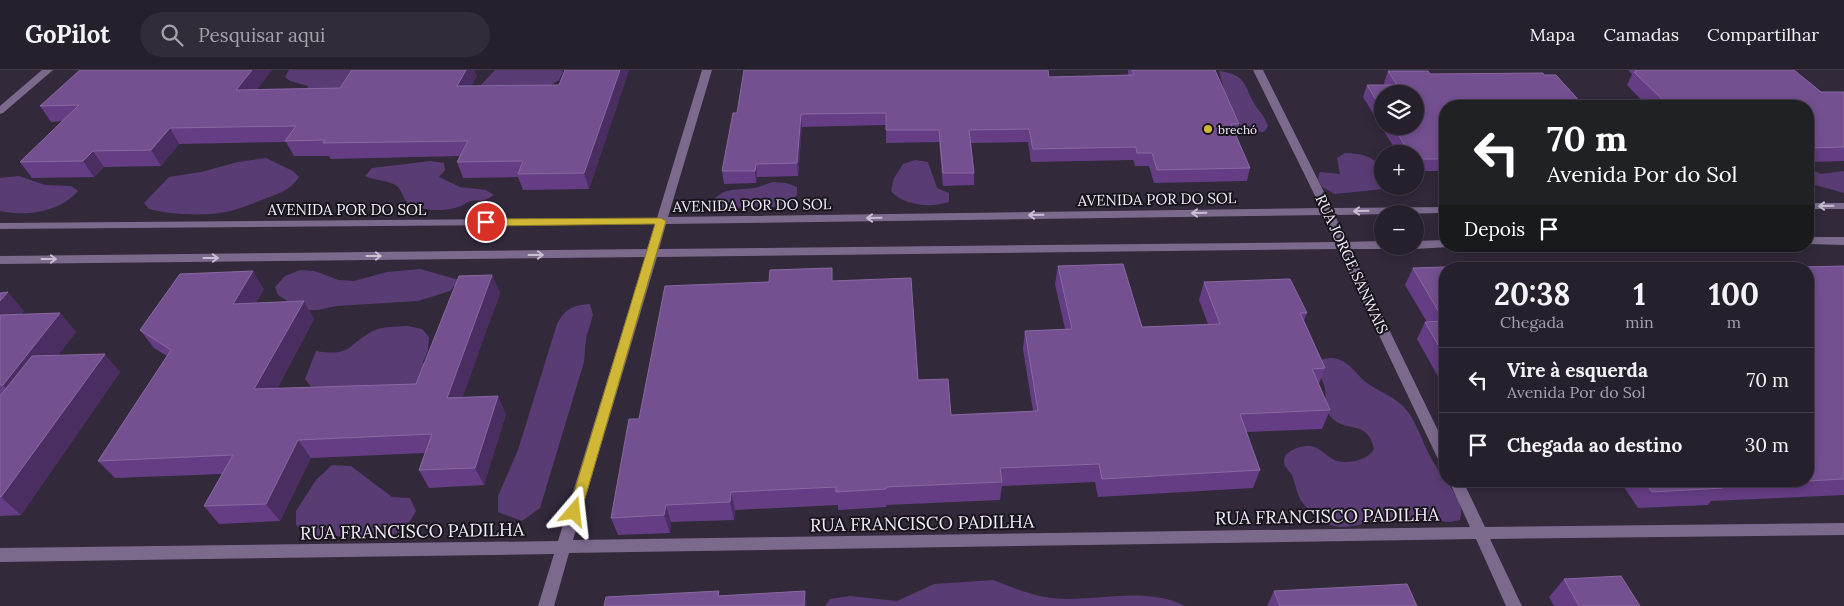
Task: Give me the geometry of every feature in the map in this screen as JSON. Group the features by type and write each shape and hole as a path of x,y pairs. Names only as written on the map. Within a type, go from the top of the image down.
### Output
{"street":[{"path":"0,111 48,70"},
{"path":"546,606 707,70"},
{"name":"RUA JORGE SANWAIS","path":"1258,70 1328,211 1342,245 1439,447"},
{"path":"1814,206 1844,206"},
{"name":"AVENIDA POR DO SOL","path":"0,226 661,221 1439,210"},
{"path":"1814,241 1844,241"},
{"path":"1424,245 1439,244"},
{"path":"0,260 1374,245"},
{"path":"1459,487 1514,606"},
{"name":"RUA FRANCISCO PADILHA","path":"0,555 563,548 1480,532 1844,529"}],"shaded area":[{"path":"289,70 360,70 351,93 306,92 308,86 290,81 285,77"},
{"path":"495,70 562,70 563,72 559,80 551,85 479,87"},
{"path":"1219,71 1235,75 1246,86 1255,105 1267,123 1268,126 1264,132 1246,131 1240,125 1229,103"},
{"path":"1345,153 1365,156 1374,160 1374,190 1335,194 1322,187 1318,179 1320,172 1340,174 1337,158"},
{"path":"266,158 293,171 299,177 284,191 249,205 214,214 192,214 169,213 149,209 144,203 169,177"},
{"path":"915,160 928,162 937,188 949,193 949,202 934,205 910,203 896,196 891,191 894,178 903,164"},
{"path":"431,161 444,163 445,170 439,177 460,187 486,190 494,195 483,201 468,202 453,209 419,208 408,203 395,185 365,176 372,168"},
{"path":"1814,171 1821,174 1844,171 1844,193 1814,185"},
{"path":"19,176 45,185 71,186 78,191 62,204 42,211 10,213 0,211 0,178"},
{"path":"773,182 786,183 797,187 797,195 789,202 776,207 748,206 721,211 710,206 723,192 756,188"},
{"path":"420,269 459,280 450,291 418,301 336,306 318,310 301,310 278,295 275,287 285,276 300,270 314,271 339,280 354,281 387,272"},
{"path":"590,304 593,315 586,338 584,362 540,508 522,521 498,512 498,496 518,450 557,324 566,311 579,305"},
{"path":"408,326 422,329 429,337 428,350 423,362 447,391 312,388 305,379 316,351 343,351 377,329"},
{"path":"1323,359 1337,359 1347,363 1367,383 1404,407 1415,422 1427,451 1439,470 1439,487 1451,487 1457,498 1461,509 1460,520 1450,522 1394,518 1341,527 1323,521 1302,502 1292,475 1285,466 1284,461 1285,457 1292,450 1310,446 1321,450 1333,460 1347,462 1363,458 1374,449 1367,433 1336,421 1328,413 1325,389 1319,369"},
{"path":"332,465 351,466 392,497 410,498 416,511 406,528 386,538 308,535 296,525 296,511 316,480"},
{"path":"993,580 1030,593 1052,598 1153,597 1185,606 825,606 830,599 850,596 897,601 934,584"}],"building":[{"path":"80,70 252,70 236,90 340,88 352,70 466,70 457,86 559,85 565,70 620,70 584,173 518,174 523,161 457,162 468,141 323,143 325,140 285,141 296,126 170,128 151,150 93,151 83,161 20,162 79,105 40,106"},
{"path":"744,70 1048,70 1049,77 1134,75 1132,70 1215,70 1239,124 1231,124 1250,168 1157,170 1152,153 1137,153 1136,147 1033,149 1029,129 969,130 974,173 943,173 939,130 886,130 886,113 801,114 797,163 756,164 755,171 722,171 733,113 737,113"},
{"path":"1635,70 1794,70 1821,92 1844,92 1844,147 1814,148 1814,100 1663,100 1634,72 1637,72"},
{"path":"1388,71 1428,71 1430,74 1543,73 1544,75 1556,75 1579,100 1439,100 1439,159 1424,159 1424,145 1405,145 1398,135 1424,135 1424,85 1397,85"},
{"path":"1367,85 1374,85 1374,97"},
{"path":"1123,264 1142,327 1220,324 1204,282 1290,279 1307,313 1300,313 1325,368 1312,369 1330,410 1240,414 1260,470 1102,479 1099,464 1000,468 1002,482 886,487 886,489 836,492 836,487 731,492 730,502 666,505 664,515 611,518 629,419 639,419 665,286 769,282 770,270 832,268 832,281 911,278 918,380 948,379 951,415 1038,411 1025,331 1072,329 1058,266"},
{"path":"1844,266 1844,479 1814,481 1814,267"},
{"path":"1439,267 1439,312 1413,268"},
{"path":"253,271 233,304 304,301 254,389 416,384 459,276 492,275 447,398 498,396 475,468 419,470 432,434 298,440 266,504 204,506 233,455 98,461 171,350 140,330 180,274"},
{"path":"8,292 0,301 0,293"},
{"path":"60,313 3,385 0,385 0,315"},
{"path":"1439,321 1439,346 1425,322"},
{"path":"105,354 0,497 0,396 32,356"},
{"path":"1648,487 1723,488 1652,492"},
{"path":"1621,576 1640,606 1579,606 1564,579"},
{"path":"1407,584 1417,606 1280,606 1274,591"},
{"path":"719,591 718,596 805,591 804,606 604,606 606,597"}],"place":[{"name":"brechó","path":"1208,129"}],"route":[{"path":"486,222 661,221 574,512"}]}
